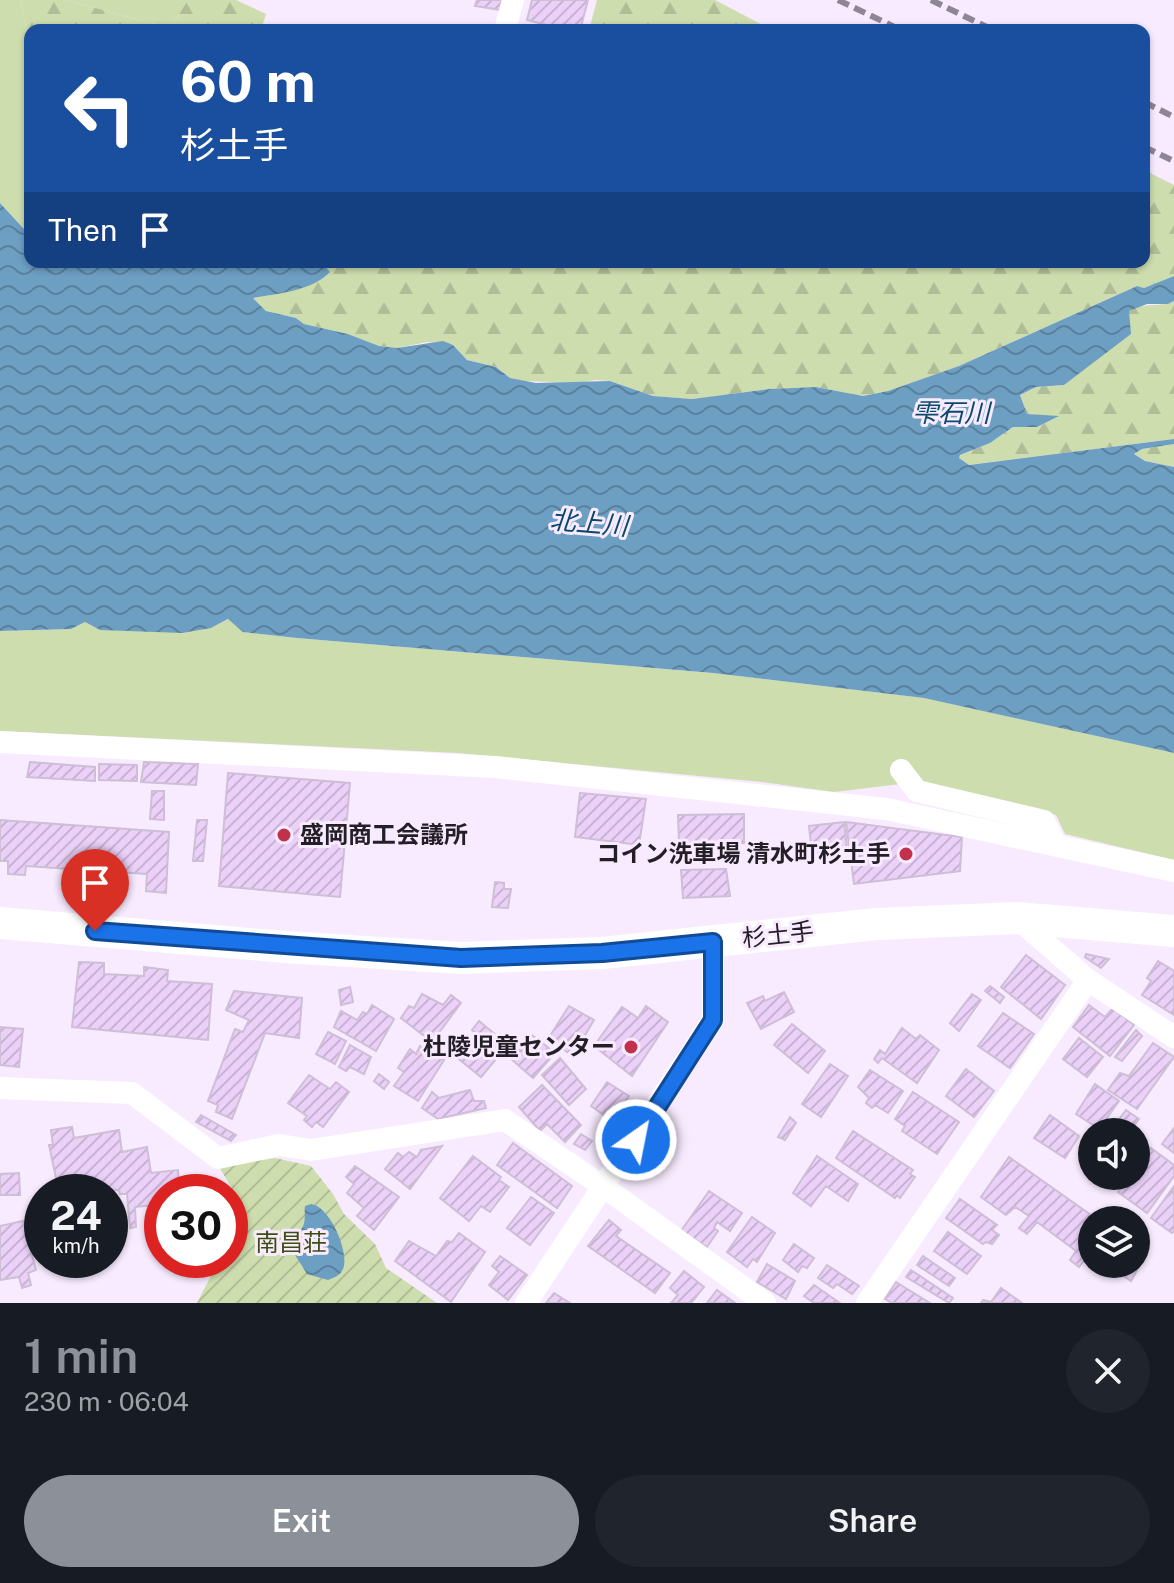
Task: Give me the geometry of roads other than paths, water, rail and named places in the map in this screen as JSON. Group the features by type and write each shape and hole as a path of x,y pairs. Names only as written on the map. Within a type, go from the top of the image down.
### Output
{"street":[{"path":"507,24 513,0"},
{"path":"0,742 495,767 886,809 1174,871"},
{"path":"901,770 917,791 1044,821 1055,844"},
{"path":"1017,918 1088,980 1174,1037"},
{"name":"杉土手","path":"0,923 461,958 602,953 877,924 1017,918 1174,931"},
{"path":"526,1303 713,1020 713,942"},
{"path":"867,1303 1088,980"},
{"path":"0,1088 132,1093 218,1158 279,1145 311,1150 505,1120 765,1303"}],"water":[{"path":"0,203 24,228 24,268 326,268 330,272 314,284 253,298 266,311 379,346 397,348 443,341 453,345 467,360 496,367 510,378 536,383 610,381 653,396 692,399 769,389 816,387 863,396 888,391 959,366 1137,286 1144,288 1174,276 1174,301 1147,304 1129,311 1131,334 1064,385 1036,387 1020,395 1027,414 1059,416 1037,427 1013,427 990,443 959,458 969,465 1174,439 1174,444 1142,449 1134,454 1145,461 1174,467 1174,753 924,698 713,673 243,632 228,619 211,628 182,633 100,630 85,622 71,629 0,631"},
{"path":"311,1204 331,1221 344,1252 342,1271 328,1280 307,1274 293,1250 304,1224 305,1206"}],"railway":[{"path":"838,0 888,24"},
{"path":"931,0 981,24"},
{"path":"1150,105 1174,117"},
{"path":"1150,150 1174,161"}],"place":[{"name":"盛岡商工会議所","path":"284,835"},
{"name":"コイン洗車場 清水町杉土手","path":"906,854"},
{"name":"杜陵児童センター","path":"631,1047"}],"water label":[{"name":"雫石川","path":"951,413"},
{"name":"北上川","path":"589,523"}],"park label":[{"name":"南昌荘","path":"291,1243"}]}
